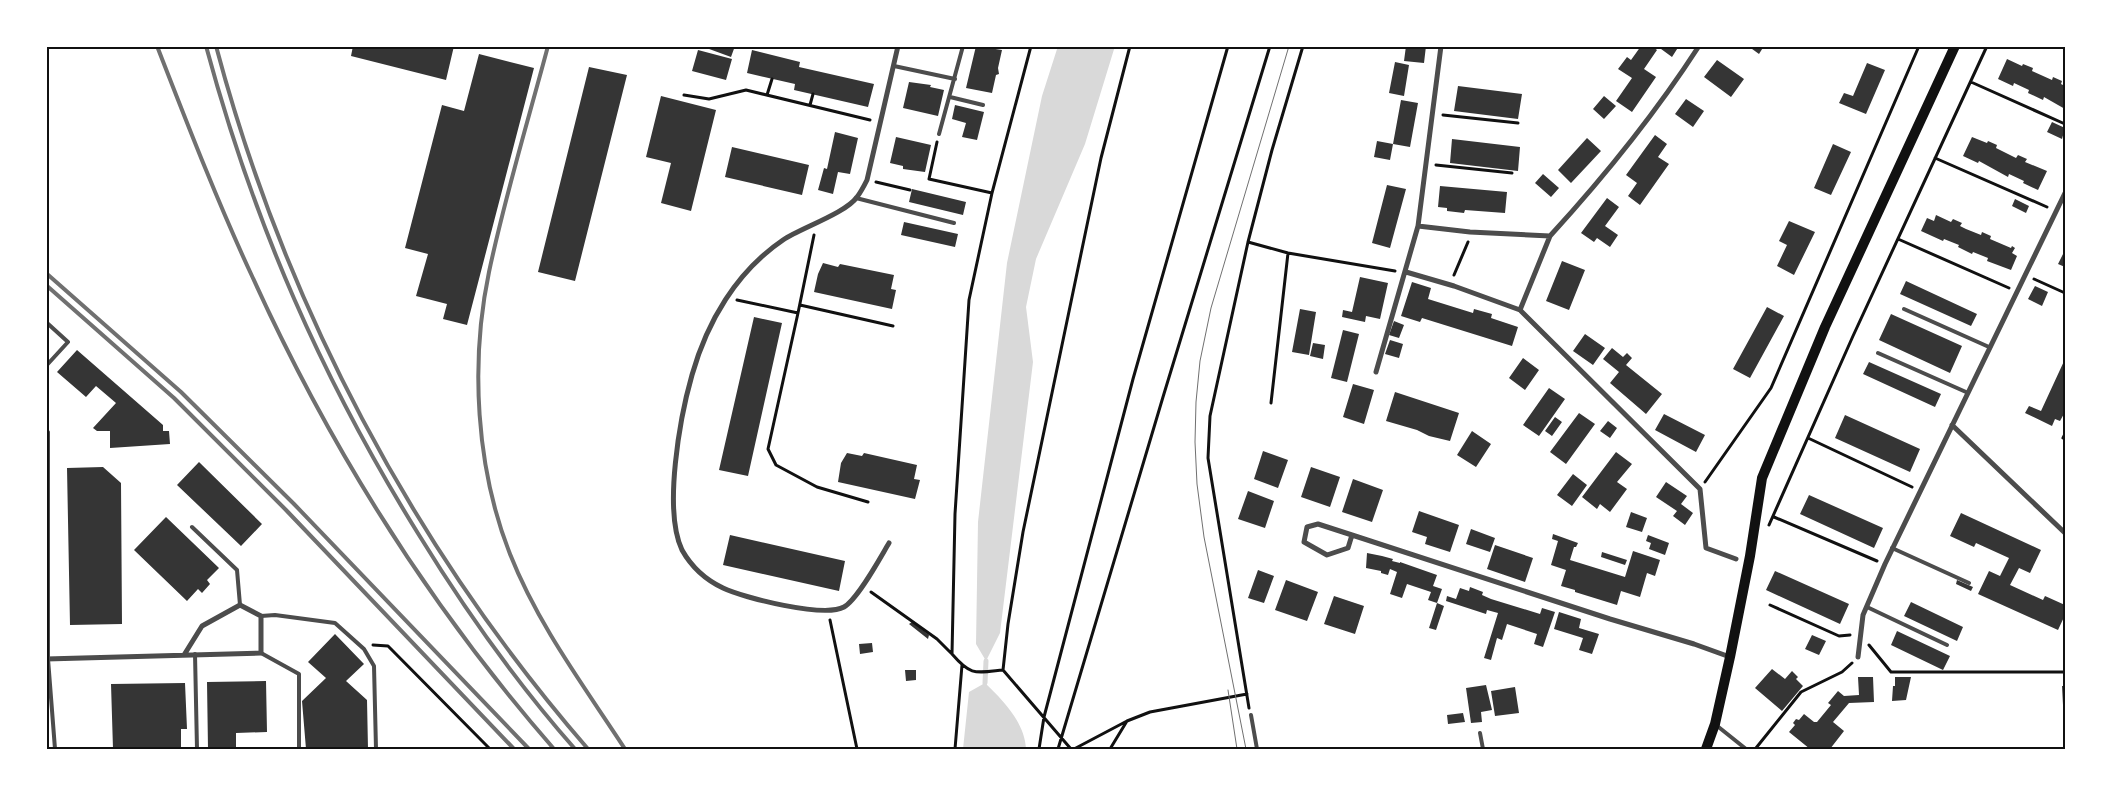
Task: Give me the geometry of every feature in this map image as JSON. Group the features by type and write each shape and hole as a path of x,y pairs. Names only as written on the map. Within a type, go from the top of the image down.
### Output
{"main road":[{"path":"1706,749 1715,724 1748,571 1762,478 1824,327 1955,46"}],"street":[{"path":"889,543 854,597 844,607 829,611 815,611 748,597 722,588 698,572 682,549 675,518 673,490 681,432 692,376 705,337 726,298 750,268 783,240 832,215 856,198 867,180 898,46"},
{"path":"1376,372 1418,226 1440,46"},
{"path":"1520,310 1550,236 1595,187 1673,87 1700,46"},
{"path":"1858,657 1860,634 1867,608 1892,548 1966,392 2018,292 2065,193"},
{"path":"1418,226 1470,232 1550,236"},
{"path":"1406,272 1454,286 1520,310 1700,489 1706,548 1736,559"},
{"path":"1952,425 2065,533"},
{"path":"1352,535 1348,548 1327,556 1304,542 1307,527 1318,524 1730,656"},
{"path":"47,659 261,653 261,616 240,605 202,626 184,655"}],"lane":[{"path":"939,134 963,46"},
{"path":"894,66 954,79"},
{"path":"950,97 983,105"},
{"path":"856,198 954,223"},
{"path":"1904,309 1989,347"},
{"path":"46,322 68,342 46,366"},
{"path":"1878,353 1966,392"},
{"path":"47,432 47,659 54,749"},
{"path":"192,527 237,570 240,605"},
{"path":"1892,548 1969,584"},
{"path":"1867,608 1947,645"},
{"path":"261,616 275,615 335,623 364,649 374,666 376,749"},
{"path":"261,653 300,674 299,749"},
{"path":"195,654 197,749"},
{"path":"1250,715 1257,749"},
{"path":"1715,724 1746,749"},
{"path":"1480,733 1483,749"}],"path":[{"path":"952,654 955,514 969,300 992,194 1031,46"},
{"path":"1130,46 1101,158 1023,532 1008,624 1003,670 1073,749 1127,721 1150,712 1247,694 1208,458 1210,416 1248,242 1272,150 1303,46"},
{"path":"1039,749 1044,717 1133,379 1228,46"},
{"path":"1058,749 1270,46"},
{"path":"1700,489 1771,388 1919,46"},
{"path":"1764,532 1774,517 1808,438 1987,46"},
{"path":"767,95 772,79"},
{"path":"1971,82 2065,124"},
{"path":"684,95 709,99 746,90 881,122"},
{"path":"810,105 813,94"},
{"path":"1432,113 1518,123"},
{"path":"939,134 929,179 992,194"},
{"path":"1935,158 2056,211"},
{"path":"1426,164 1512,174"},
{"path":"867,180 910,190"},
{"path":"817,222 768,449 776,464 816,487 868,502"},
{"path":"1454,286 1452,280 1470,232"},
{"path":"1898,239 2018,292"},
{"path":"1248,242 1288,253 1406,272"},
{"path":"1271,403 1288,253"},
{"path":"2026,275 2065,293"},
{"path":"726,298 798,313"},
{"path":"800,305 893,326"},
{"path":"1808,438 1920,490"},
{"path":"1774,517 1885,564"},
{"path":"862,585 937,639 962,666 974,673 1003,670"},
{"path":"1770,605 1839,636 1860,634 1891,672 2065,672"},
{"path":"832,632 857,749"},
{"path":"364,649 369,644 388,646 490,749"},
{"path":"1755,749 1801,692 1842,672 1858,657"},
{"path":"955,749 962,666"},
{"path":"1110,749 1127,721"}],"shaded area":[{"path":"1058,46 1115,46 1085,144 1036,259 1026,307 1033,362 1000,633 986,661 976,644 978,522 1007,263 1042,96"},
{"path":"985,683 1006,704 1017,721 1025,739 1026,749 963,749 969,692"}],"building":[{"path":"353,46 454,46 446,80 351,56"},
{"path":"701,46 735,46 731,57"},
{"path":"976,46 1002,50 998,68 999,74 996,75 992,93 966,88"},
{"path":"1406,46 1426,46 1424,63 1404,61"},
{"path":"1641,46 1652,46 1657,50 1644,69 1656,77 1632,112 1616,101 1632,78 1618,69 1627,57 1631,60"},
{"path":"1657,46 1679,46 1672,57"},
{"path":"1748,46 1764,46 1759,54"},
{"path":"698,50 732,59 726,80 692,71"},
{"path":"752,50 800,62 799,67 874,84 868,107 794,90 795,84 747,73"},
{"path":"479,54 534,68 467,325 443,319 447,304 416,296 428,254 405,248 442,105 464,111"},
{"path":"2007,59 2022,66 2023,64 2033,68 2032,71 2052,80 2053,77 2062,81 2061,84 2065,86 2065,109 2044,97 2043,100 2028,93 2029,90 2014,83 2013,86 1998,79"},
{"path":"1717,60 1744,79 1731,97 1704,77"},
{"path":"1395,62 1409,65 1404,96 1389,93"},
{"path":"1867,63 1885,70 1866,114 1839,103 1844,93 1853,96"},
{"path":"589,67 627,75 575,281 538,272"},
{"path":"909,82 931,85 930,87 944,90 938,116 903,108"},
{"path":"1458,86 1522,94 1518,119 1454,111"},
{"path":"661,96 716,110 691,211 661,203 671,163 646,157"},
{"path":"1604,96 1616,106 1604,119 1593,109"},
{"path":"1686,99 1704,111 1693,127 1675,114"},
{"path":"1401,100 1418,103 1410,147 1393,144"},
{"path":"955,105 984,112 977,140 962,137 966,123 952,119"},
{"path":"2052,122 2065,128 2062,139 2047,132"},
{"path":"835,132 858,138 850,174 838,172 833,194 818,190 824,168 827,169"},
{"path":"1655,135 1667,144 1658,157 1669,164 1640,205 1628,196 1637,183 1626,175"},
{"path":"896,137 931,145 925,172 903,169 903,166 890,163"},
{"path":"1972,137 1997,145 1996,148 2016,158 2018,155 2027,159 2025,162 2047,171 2038,190 2009,174 2008,177 1979,161 1978,163 1963,156"},
{"path":"1587,138 1601,151 1571,183 1558,170"},
{"path":"1452,139 1520,147 1518,171 1450,163"},
{"path":"1377,141 1393,144 1390,160 1374,157"},
{"path":"1833,144 1851,152 1831,195 1814,188"},
{"path":"732,147 809,165 802,195 725,177"},
{"path":"1543,174 1559,188 1551,197 1535,183"},
{"path":"1387,185 1406,189 1390,248 1372,243"},
{"path":"1440,186 1507,192 1505,213 1465,210 1464,213 1447,211 1447,208 1438,207"},
{"path":"912,189 966,202 963,215 909,202"},
{"path":"1607,198 1619,207 1605,226 1618,235 1610,247 1597,238 1594,242 1581,233"},
{"path":"2015,199 2029,206 2026,213 2012,206"},
{"path":"1936,215 1951,222 1953,219 1962,223 1960,226 1966,229 1981,235 1982,232 1991,236 1990,239 2015,248 2012,253 2017,256 2011,270 1987,261 1988,258 1973,252 1972,254 1958,247 1959,245 1944,239 1943,241 1921,231 1927,218 1934,221"},
{"path":"1789,221 1815,232 1794,275 1777,266 1787,245 1779,241"},
{"path":"904,222 958,234 955,247 901,235"},
{"path":"2065,250 2065,267 2058,264"},
{"path":"1562,261 1585,270 1569,310 1546,301"},
{"path":"823,263 838,267 840,264 894,275 891,289 896,290 892,309 814,292 818,274"},
{"path":"1360,277 1388,283 1380,319 1366,316 1365,322 1342,317 1343,310 1352,312"},
{"path":"1906,281 1977,314 1971,326 1900,294"},
{"path":"1412,282 1431,288 1428,299 1473,313 1474,309 1492,314 1491,318 1518,327 1512,346 1422,318 1420,322 1401,316"},
{"path":"2035,286 2048,292 2042,306 2028,299"},
{"path":"1767,307 1784,316 1750,378 1733,369"},
{"path":"1300,309 1316,312 1309,355 1292,352"},
{"path":"1891,314 1962,346 1950,373 1879,340"},
{"path":"754,317 782,323 748,476 719,470"},
{"path":"1394,321 1404,325 1399,338 1389,335"},
{"path":"1343,330 1359,334 1347,382 1331,378"},
{"path":"1585,334 1605,348 1593,365 1573,351"},
{"path":"1390,340 1403,344 1399,358 1385,354"},
{"path":"1313,343 1325,345 1323,359 1310,356"},
{"path":"1612,348 1623,357 1627,353 1632,358 1626,365 1662,394 1646,414 1610,383 1619,372 1603,359"},
{"path":"77,350 163,425 163,431 169,431 170,444 110,448 110,431 97,431 93,428 116,403 96,386 86,397 57,372"},
{"path":"1523,358 1539,370 1525,390 1509,378"},
{"path":"2065,359 2065,412 2060,421 2055,419 2052,426 2025,413 2029,406 2041,411"},
{"path":"1869,362 1941,394 1935,407 1863,374"},
{"path":"1353,384 1374,390 1364,424 1343,417"},
{"path":"1549,388 1565,399 1539,436 1523,425"},
{"path":"1395,392 1459,413 1450,441 1386,421"},
{"path":"1579,413 1595,424 1566,464 1550,452"},
{"path":"1664,414 1705,435 1696,452 1655,430"},
{"path":"1845,415 1920,449 1910,472 1835,438"},
{"path":"1555,417 1562,422 1552,436 1545,431"},
{"path":"1608,421 1617,428 1610,438 1600,431"},
{"path":"1472,431 1491,444 1476,467 1457,455"},
{"path":"1263,451 1288,460 1278,488 1254,479"},
{"path":"1616,452 1632,464 1617,482 1627,489 1610,512 1600,504 1597,509 1582,497"},
{"path":"847,453 862,456 864,453 917,465 914,479 920,480 915,499 838,482 841,463"},
{"path":"199,462 262,524 241,546 177,485"},
{"path":"103,467 121,483 122,624 70,625 67,468"},
{"path":"1311,467 1340,477 1330,507 1301,497"},
{"path":"1573,474 1587,485 1572,506 1557,495"},
{"path":"1353,479 1383,490 1372,522 1342,512"},
{"path":"1666,482 1687,496 1681,504 1693,513 1685,525 1673,516 1677,511 1656,497"},
{"path":"1248,491 1274,501 1265,528 1238,519"},
{"path":"1809,495 1883,528 1874,548 1800,514"},
{"path":"1419,511 1459,525 1450,552 1425,544 1427,537 1412,532"},
{"path":"1631,512 1647,518 1642,532 1626,527"},
{"path":"1961,513 2041,550 2030,573 2019,568 2010,585 2043,600 2045,596 2065,605 2065,615 2058,630 1978,594 1989,571 2000,576 2009,558 1976,543 1974,547 1950,536"},
{"path":"166,517 219,568 207,580 210,584 202,593 198,589 187,601 134,550"},
{"path":"1471,529 1495,538 1490,552 1466,544"},
{"path":"1553,534 1578,543 1574,547 1570,560 1625,577 1633,551 1660,560 1655,576 1647,573 1640,597 1621,591 1617,605 1575,592 1575,590 1561,586 1566,570 1551,565 1558,541 1552,539"},
{"path":"730,535 845,561 839,591 723,565"},
{"path":"1648,535 1669,543 1665,555 1649,549 1651,543 1646,541"},
{"path":"1495,545 1533,558 1525,582 1487,569"},
{"path":"1602,552 1627,560 1625,565 1601,557"},
{"path":"1367,553 1393,559 1392,561 1437,575 1433,586 1442,589 1437,603 1428,600 1431,592 1407,584 1402,598 1390,594 1397,572 1390,569 1388,575 1381,573 1381,571 1366,568"},
{"path":"1258,570 1274,576 1264,603 1248,598"},
{"path":"1775,571 1849,604 1840,624 1766,590"},
{"path":"1286,580 1318,592 1307,621 1275,610"},
{"path":"1957,580 1973,587 1971,591 1956,584"},
{"path":"1470,587 1483,592 1482,595 1491,599 1540,614 1542,608 1555,612 1543,647 1534,644 1537,634 1507,624 1502,640 1497,638 1491,660 1484,658 1498,613 1487,610 1486,614 1446,601 1447,596 1456,599 1460,588 1469,591"},
{"path":"1334,596 1364,606 1355,634 1324,624"},
{"path":"1911,602 1963,627 1957,641 1904,616"},
{"path":"1437,603 1444,606 1436,630 1429,628"},
{"path":"1559,612 1581,619 1579,628 1599,634 1592,654 1579,650 1583,638 1554,629"},
{"path":"912,622 929,635 928,639 909,624"},
{"path":"1897,631 1950,656 1943,670 1891,645"},
{"path":"335,634 364,664 346,681 367,700 368,749 306,749 302,701 326,678 308,662"},
{"path":"1812,635 1826,641 1819,655 1805,649"},
{"path":"872,643 873,652 860,654 859,644"},
{"path":"1772,669 1785,679 1792,671 1798,677 1796,679 1803,686 1782,711 1755,688"},
{"path":"905,670 916,670 916,680 906,681"},
{"path":"1858,677 1873,677 1874,702 1849,703 1833,722 1844,731 1830,749 1810,749 1789,732 1795,725 1793,723 1796,719 1799,720 1804,714 1814,722 1817,722 1831,705 1828,703 1838,691 1844,696 1859,695"},
{"path":"1895,677 1911,677 1906,700 1892,701"},
{"path":"266,681 267,732 236,733 236,749 208,749 207,682"},
{"path":"185,683 187,729 181,729 181,749 113,749 111,684"},
{"path":"1486,685 1492,710 1481,712 1482,722 1471,723 1466,688"},
{"path":"2062,686 2065,686 2065,705 2063,705"},
{"path":"1515,687 1519,713 1495,716 1491,691"},
{"path":"1463,713 1465,722 1448,724 1447,715"}],"waterway":[{"path":"985,683 986,661"}],"tram line":[{"path":"1246,749 1204,537 1197,484 1196,402 1200,361 1211,308 1289,46"},
{"path":"1228,690 1237,749"}],"railway":[{"path":"157,46 214,191 239,248 314,402 349,463 425,582 466,640 554,749"},
{"path":"206,46 225,112 269,238 294,299 352,418 384,476 454,591 512,672 575,749"},
{"path":"216,46 245,142 279,237 318,329 362,419 412,506 466,590 525,671 588,749"},
{"path":"548,46 502,215 483,307 479,342 478,379 483,451 499,521 521,580 548,630 625,749"},
{"path":"46,273 181,392 294,504 529,749"},
{"path":"46,285 174,398 286,510 514,749"}]}
